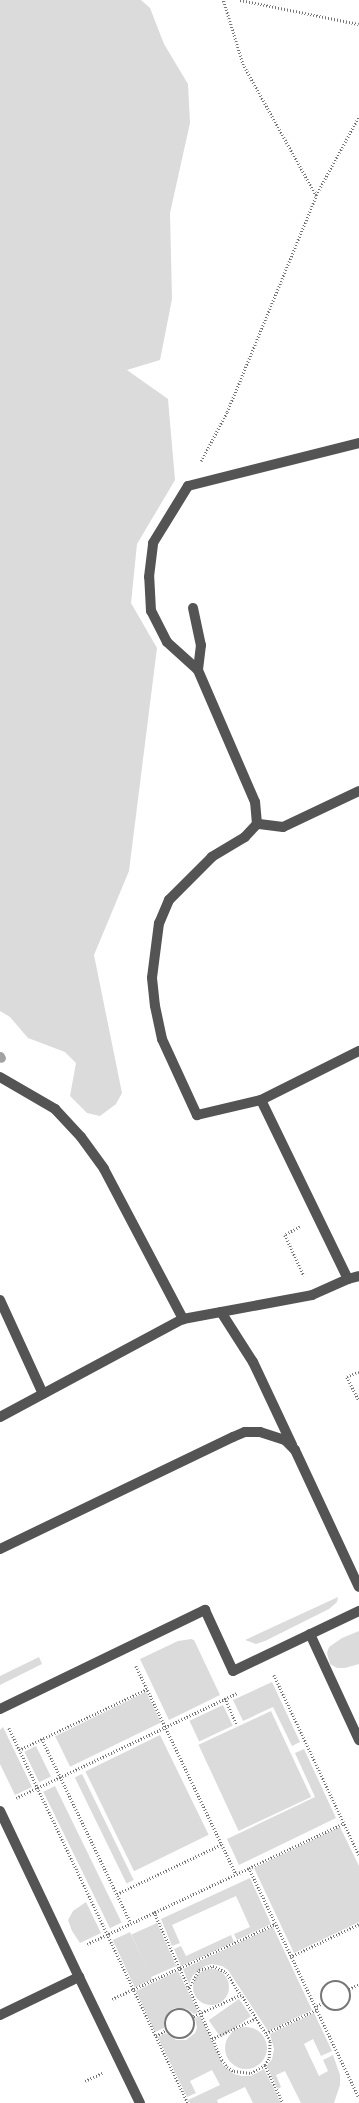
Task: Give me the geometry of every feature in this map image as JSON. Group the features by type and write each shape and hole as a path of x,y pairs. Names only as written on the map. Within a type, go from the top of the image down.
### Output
{"street":[{"path":"359,443 188,486 153,543 149,577 151,611 167,642 198,670 255,802 257,824 245,837 212,857 169,900 159,923 152,978 155,1006 162,1039 197,1115 261,1100 359,1052"},
{"path":"194,608 200,645 198,670"},
{"path":"257,824 283,827 359,791"},
{"path":"0,1077 55,1109 81,1137 104,1169 183,1319"},
{"path":"261,1100 348,1279"},
{"path":"0,1417 183,1319 312,1295 348,1279 359,1276"},
{"path":"0,1300 43,1394"},
{"path":"220,1312 253,1362 359,1587"},
{"path":"0,1548 245,1432 260,1432 276,1435 285,1440 295,1450"},
{"path":"0,1709 205,1610 233,1671 359,1611"},
{"path":"310,1634 359,1740"},
{"path":"0,1812 140,2103"},
{"path":"0,2015 79,1977"}],"path":[{"path":"223,0 243,65 316,196"},
{"path":"240,0 359,24"},
{"path":"188,486 227,412 316,196 359,116"},
{"path":"312,1295 284,1235 318,1218"},
{"path":"359,1372 348,1377 359,1401"},
{"path":"127,1647 236,1874"},
{"path":"267,1678 280,1672"},
{"path":"274,1675 359,1855"},
{"path":"19,1750 147,1689"},
{"path":"12,1800 239,1691"},
{"path":"225,1698 237,1725"},
{"path":"6,1723 188,2103"},
{"path":"42,1739 130,1924"},
{"path":"68,1953 344,1823"},
{"path":"117,1894 222,1844"},
{"path":"249,1868 290,1957 359,2098"},
{"path":"154,1912 212,2039 225,2063 234,2071 251,2073 265,2065 269,2058 271,2049 270,2041 226,1972 213,1966 199,1970 189,1988"},
{"path":"93,2008 275,1924"},
{"path":"290,1957 359,1924"},
{"path":"338,1981 347,1986 349,1990 350,1999 346,2007 342,2010 332,2011 323,2003 322,1991 328,1983 338,1981"},
{"path":"349,1990 359,1984"},
{"path":"193,2017 241,1995"},
{"path":"266,2033 323,2003"},
{"path":"182,2010 193,2017 194,2028 186,2038 176,2039 166,2030 166,2019 172,2012 182,2010"},
{"path":"212,2039 256,2018"},
{"path":"156,2036 166,2030"},
{"path":"265,2065 283,2103"},
{"path":"85,2081 103,2072"}],"shaded area":[{"path":"0,0 141,0 150,8 164,44 188,84 190,123 170,213 172,299 160,360 127,370 168,399 175,480 137,544 131,603 157,648 129,871 94,955 122,1093 116,1104 100,1116 87,1113 70,1096 76,1063 65,1052 28,1038 10,1017 0,1011"},
{"path":"338,1597 337,1602 329,1609 265,1641 256,1644 245,1640"},
{"path":"359,1631 359,1664 345,1668 337,1668 330,1664 327,1653 329,1647 342,1638"},
{"path":"194,1640 220,1695 169,1720 140,1659 178,1641"},
{"path":"39,1657 42,1664 0,1685 0,1676"},
{"path":"272,1682 300,1742 292,1746 273,1707 243,1721 233,1700"},
{"path":"146,1692 161,1723 70,1767 55,1736"},
{"path":"223,1705 233,1726 199,1741 189,1721"},
{"path":"271,1711 311,1797 239,1831 198,1745"},
{"path":"3,1727 32,1787 15,1795 0,1764 0,1730"},
{"path":"160,1735 209,1835 134,1871 85,1771"},
{"path":"36,1746 51,1777 39,1782 24,1752"},
{"path":"304,1749 336,1818 239,1865 227,1839 315,1797 295,1753"},
{"path":"82,1774 134,1880 127,1884 75,1778"},
{"path":"55,1786 122,1923 110,1928 43,1792"},
{"path":"340,1827 359,1866 359,1922 294,1953 254,1868"},
{"path":"250,1878 271,1924 237,1940 234,1934 250,1927 236,1896 172,1925 180,1943 172,1946 161,1919"},
{"path":"86,1902 101,1933 80,1943 72,1931 68,1920 73,1911"},
{"path":"157,1923 176,1966 151,1977 131,1934"},
{"path":"273,1927 312,2010 268,2031 228,1970 222,1966 212,1964 205,1966 193,1975 189,1984 183,1969"},
{"path":"130,1932 152,1979 135,1987 113,1940"},
{"path":"231,1935 234,1942 181,1966 174,1949 181,1946 186,1956"},
{"path":"215,1969 224,1974 228,1980 228,1994 224,2000 215,2005 207,2005 198,2000 194,1994 193,1983 198,1974 204,1970"},
{"path":"178,1971 198,2012 194,2014 187,2009 175,2008 170,2011 164,2019 164,2028 155,2032 136,1991"},
{"path":"239,1999 251,2016 221,2037 209,2020"},
{"path":"314,2013 332,2051 321,2056 313,2039 304,2044 319,2076 328,2071 323,2060 333,2055 340,2075 340,2085 334,2103 301,2103 285,2071 276,2075 281,2087 278,2089 267,2066 272,2059 274,2049 270,2034"},
{"path":"200,2016 223,2065 234,2074 242,2076 251,2076 264,2069 281,2103 253,2103 245,2087 217,2100 218,2103 190,2103 188,2100 220,2085 212,2070 190,2081 196,2093 187,2097 158,2037 166,2033 176,2040 186,2040 195,2033 197,2028 195,2018"},
{"path":"242,2027 250,2027 258,2030 264,2036 267,2048 264,2060 258,2066 250,2069 242,2069 234,2066 228,2060 225,2052 225,2044 228,2036 234,2030"}]}
